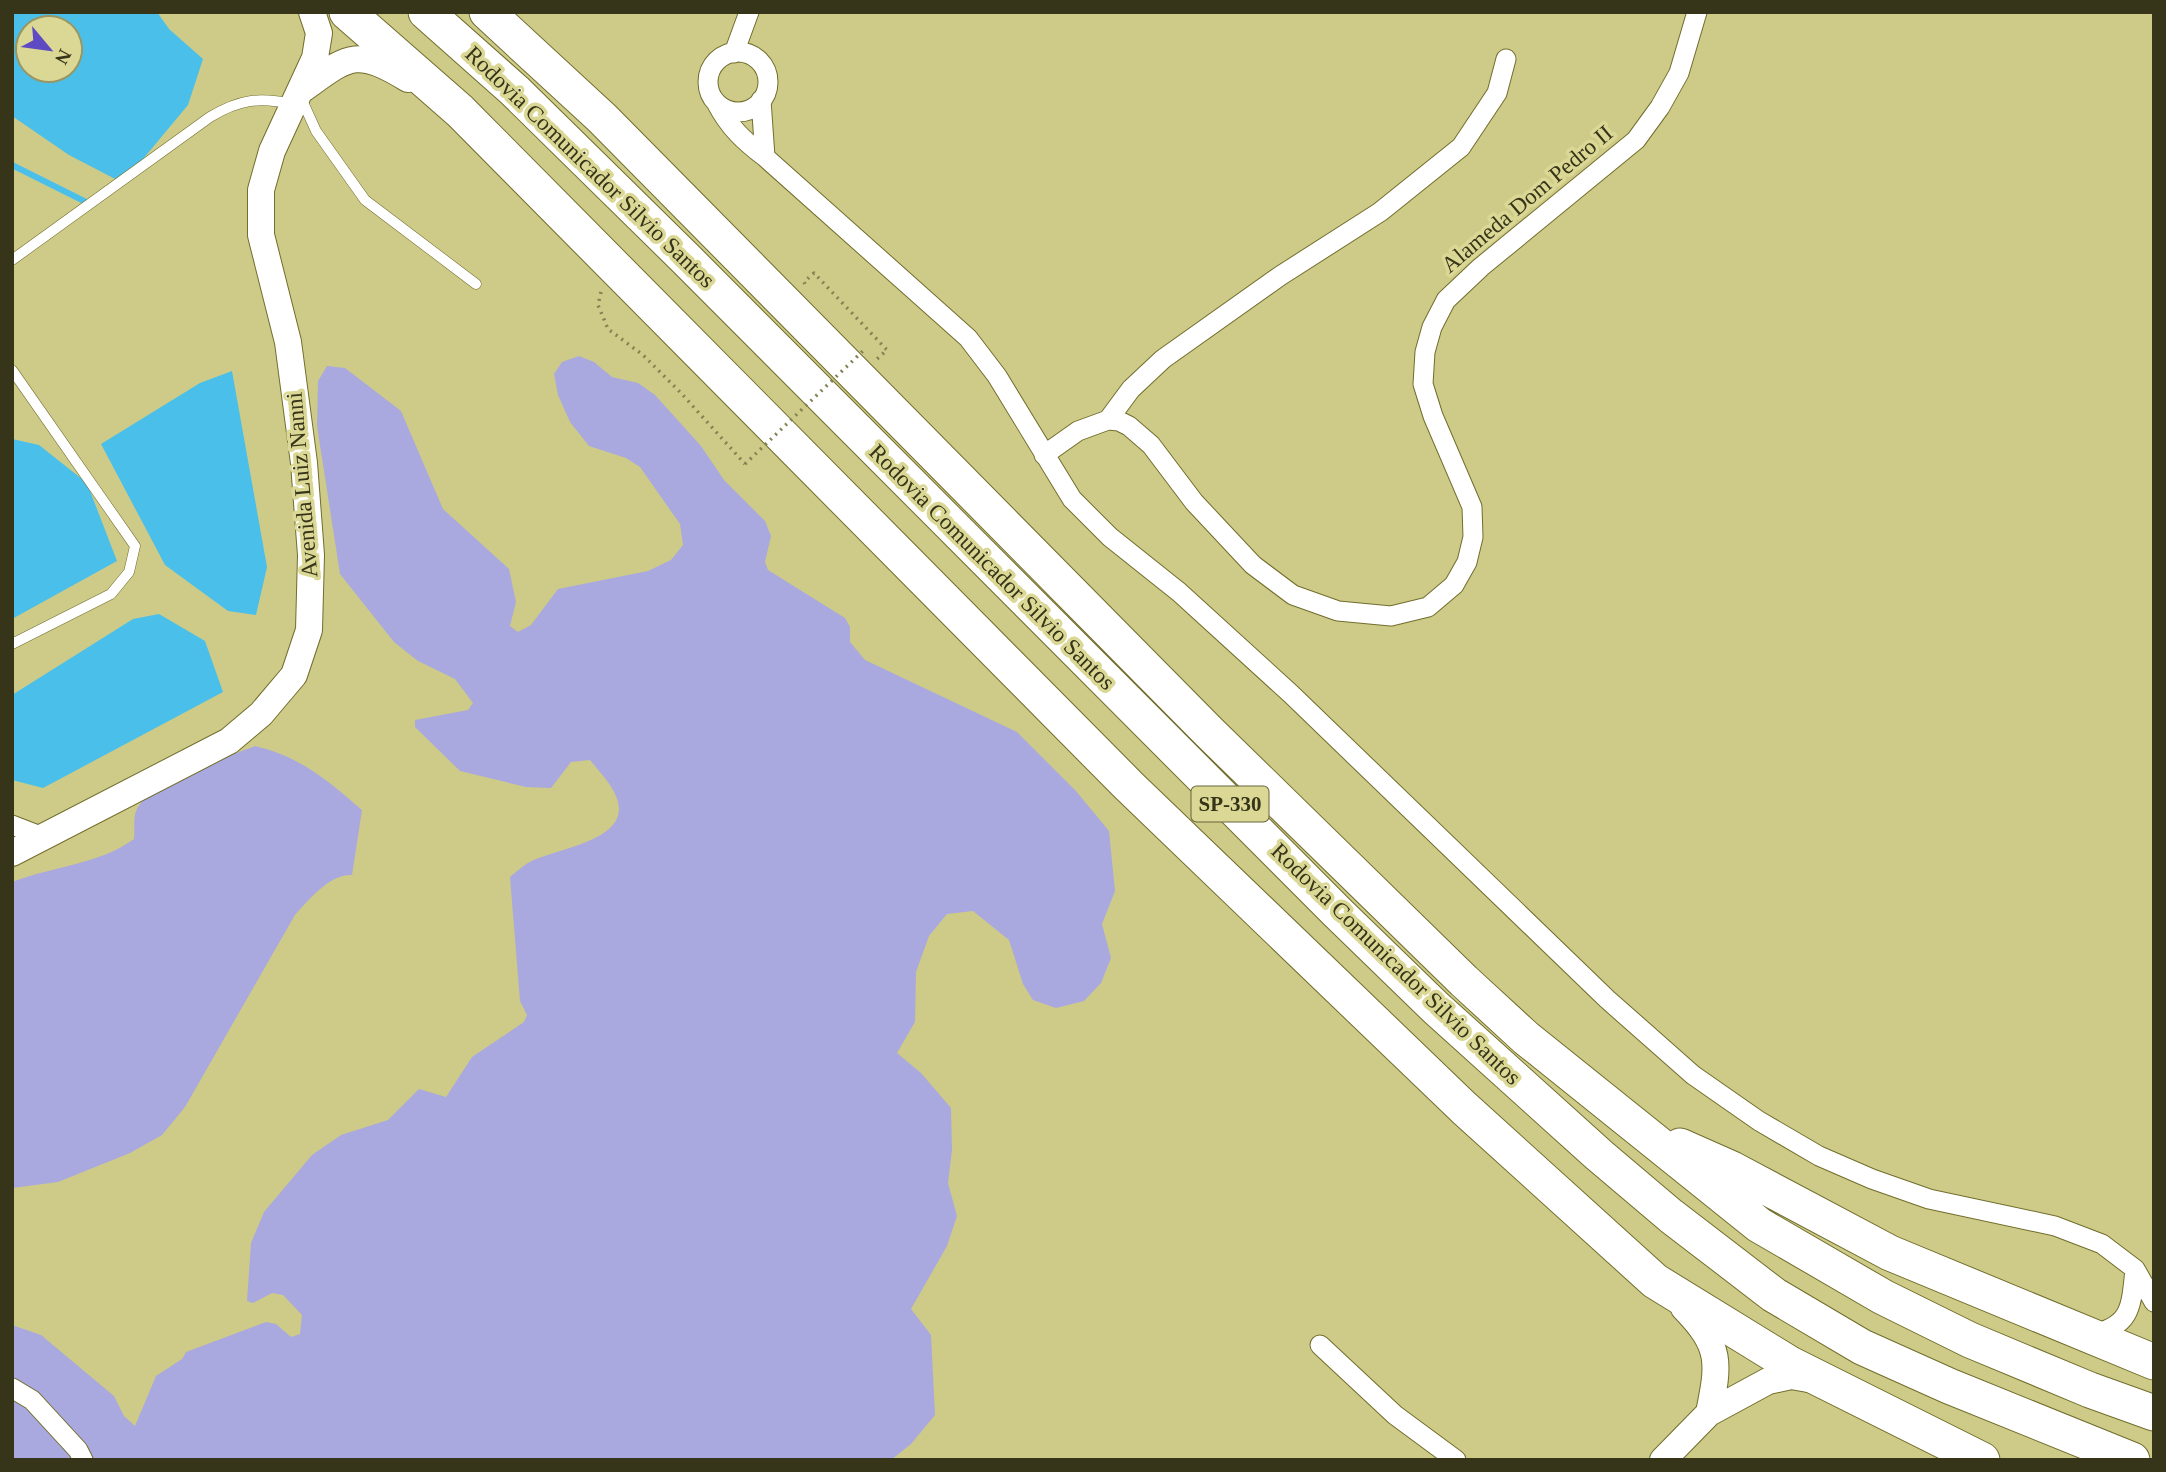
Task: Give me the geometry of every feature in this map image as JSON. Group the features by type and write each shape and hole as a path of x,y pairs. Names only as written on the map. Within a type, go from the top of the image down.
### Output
{"highway":[{"path":"347,12 460,111 1129,786 1464,1108 1655,1281 1790,1364 1982,1460"},
{"name":"Rodovia Comunicador Silvio Santos","path":"426,12 515,92 686,259 1436,1008 1619,1172 1671,1216 1774,1295 1862,1347 1950,1387 2132,1460"},
{"name":"Rodovia Comunicador Silvio Santos","path":"487,12 861,363 1190,712 1464,981 1526,1038 1759,1225 1883,1297 1970,1340 2090,1390 2154,1413"},
{"path":"1595,1094 1682,1147 1732,1169 1890,1253 2154,1363"}],"street":[{"name":"Avenida Luiz Nanni","path":"12,853 229,741 261,715 294,675 309,630 311,555 304,463 288,342 261,235 261,190 272,151 315,58 319,33 312,12"},
{"path":"734,52 749,12"},
{"name":"Alameda Dom Pedro II","path":"1108,421 1129,425 1151,445 1194,502 1253,565 1293,595 1338,611 1391,615 1427,607 1454,584 1467,562 1474,537 1472,508 1433,416 1423,384 1425,352 1432,327 1446,300 1481,267 1636,140 1660,107 1679,73 1697,12"},
{"path":"717,104 734,112 745,111 761,100 766,90 765,70 752,56 734,52 717,61 708,77 708,87 717,104 726,121 736,134 968,338 997,376 1072,499 1110,537 1179,592 1291,694 1607,999 1693,1075 1759,1121 1829,1161 1872,1179 1929,1199 2056,1226 2102,1244 2135,1269 2154,1302"},
{"path":"296,98 349,59 365,57 384,64 460,111"},
{"path":"1044,455 1078,430 1108,421 1131,388 1163,359 1280,276 1380,212 1461,147 1497,93 1506,59"},
{"path":"761,100 765,157"},
{"path":"12,825 43,837"},
{"path":"2086,1336 2115,1328 2124,1318 2132,1304 2135,1269"},
{"path":"1655,1281 1705,1331 1715,1353 1717,1371 1709,1413"},
{"path":"1320,1345 1395,1415 1456,1460"},
{"path":"1662,1460 1709,1413 1768,1381 1791,1376 1814,1380 1863,1401"},
{"path":"12,1388 32,1400 78,1450 83,1460"}],"lane":[{"path":"12,260 230,105 268,98 296,98 365,200 476,284"},
{"path":"12,370 135,547 129,572 111,594 12,644"}],"path":[{"path":"610,262 598,305 608,329 643,355 745,464 861,363 887,350 814,273 804,282 812,292"}],"shaded area":[{"path":"12,12 157,12 169,29 203,59 188,105 133,171 119,181 69,155 12,116"},
{"path":"579,356 594,362 612,377 638,383 655,395 701,446 724,480 765,521 771,536 765,562 768,570 845,618 850,627 850,642 865,660 1017,732 1076,791 1109,831 1115,891 1102,924 1111,958 1101,983 1084,1001 1056,1008 1033,1000 1023,984 1009,940 973,911 947,914 929,936 916,972 915,1022 897,1053 921,1073 951,1108 952,1150 948,1183 957,1216 947,1246 911,1309 931,1335 935,1415 911,1444 891,1460 94,1460 83,1448 78,1460 12,1460 12,1325 41,1335 114,1396 124,1416 135,1426 156,1376 182,1359 186,1352 266,1322 276,1324 291,1337 300,1334 302,1315 283,1295 272,1293 253,1303 247,1301 251,1243 264,1212 312,1155 341,1135 388,1120 419,1089 446,1097 472,1057 524,1022 527,1015 520,1001 510,877 541,857 592,840 616,821 619,807 611,786 590,760 571,762 551,788 526,787 460,771 415,727 415,720 468,710 473,703 455,679 418,661 394,642 340,574 317,426 318,381 327,366 345,368 401,411 443,509 509,569 516,602 510,626 518,632 531,625 558,589 648,571 671,560 683,545 680,524 640,467 626,458 589,446 570,422 558,395 554,374 562,362"},
{"path":"232,371 267,567 256,615 228,611 165,565 101,444 200,383"},
{"path":"12,439 39,445 87,483 117,561 12,619"},
{"path":"159,614 205,641 223,692 43,788 12,780 12,695 133,619"},
{"path":"255,746 300,763 325,779 362,810 352,875 336,878 328,883 295,915 185,1107 162,1135 130,1153 58,1182 12,1188 12,882 90,860 120,848 134,839 136,811 155,791 189,772"}],"waterway":[{"path":"12,165 90,204"}]}
